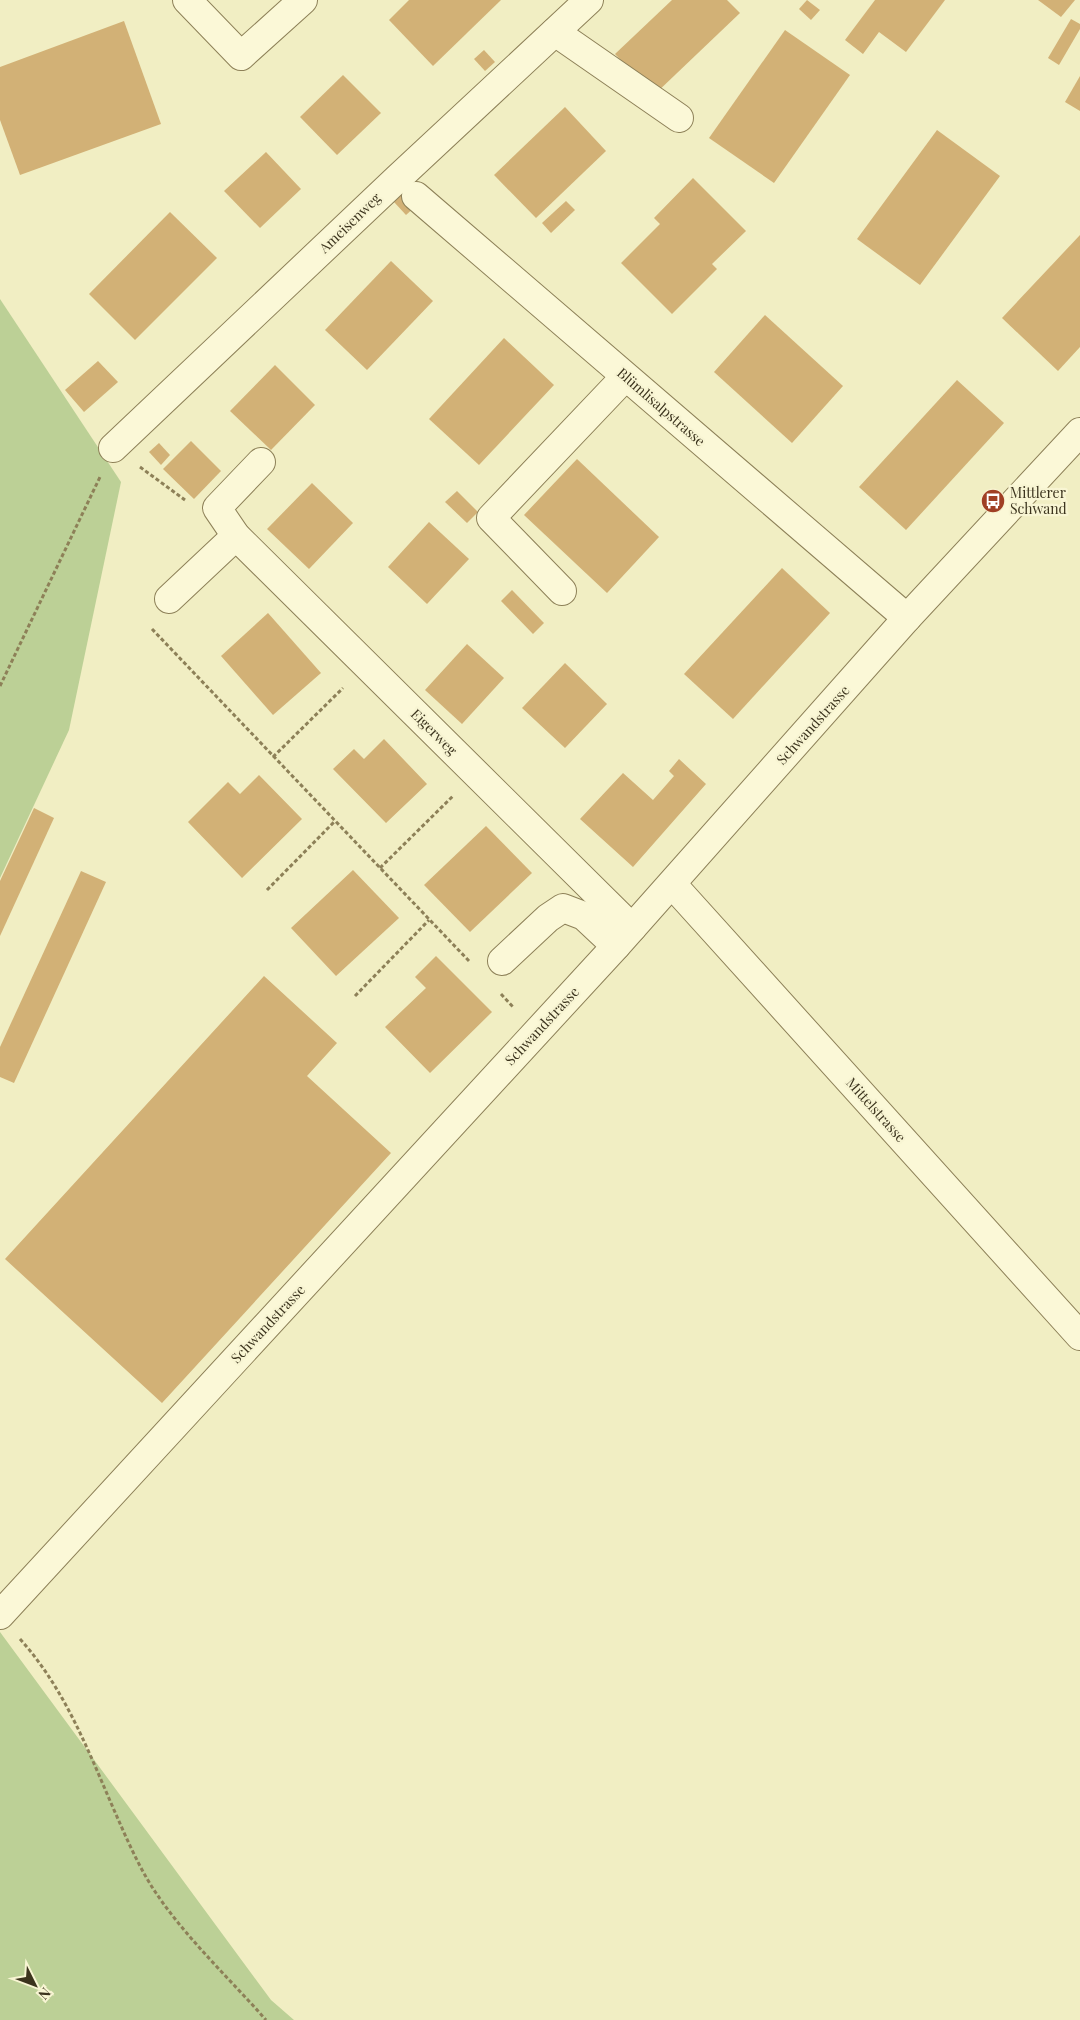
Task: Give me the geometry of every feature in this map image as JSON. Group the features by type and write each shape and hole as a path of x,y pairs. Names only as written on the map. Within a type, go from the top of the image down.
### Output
{"street":[{"path":"187,0 241,56 303,0"},
{"name":"Ameisenweg","path":"113,448 589,0"},
{"path":"555,32 679,118"},
{"name":"Blümlisalpstrasse","path":"416,196 907,618"},
{"path":"562,591 491,518 625,376"},
{"name":"Schwandstrasse","path":"0,1616 624,937 907,618 1080,432"},
{"path":"217,508 261,462"},
{"name":"Eigerweg","path":"217,508 236,536 476,773 624,937"},
{"path":"169,599 236,536"},
{"name":"Mittelstrasse","path":"672,884 1080,1336"},
{"path":"502,961 548,918 562,908 584,916 624,937"}],"path":[{"path":"0,686 113,448 201,511 217,508"},
{"path":"169,599 145,622 470,962"},
{"path":"273,756 367,665"},
{"path":"380,868 476,773"},
{"path":"266,890 335,821"},
{"path":"355,996 429,920"},
{"path":"497,990 538,1031"},
{"path":"18,1637 37,1657 64,1700 87,1747 130,1846 156,1893 188,1933 266,2020"}],"green space":[{"path":"0,299 121,482 69,730 0,878"},
{"path":"0,1632 271,2000 294,2020 0,2020"}],"building":[{"path":"409,0 501,0 433,66 389,20"},
{"path":"672,0 727,0 740,13 654,95 615,54"},
{"path":"807,0 820,10 811,20 799,9"},
{"path":"875,0 945,0 906,52 879,32 863,54 845,40"},
{"path":"1038,0 1075,0 1061,17"},
{"path":"1071,19 1080,24 1080,29 1059,65 1048,58"},
{"path":"124,21 161,124 20,175 0,120 0,67"},
{"path":"785,30 850,75 774,183 709,138"},
{"path":"484,50 495,62 485,71 474,59"},
{"path":"343,75 381,113 337,155 300,117"},
{"path":"1080,76 1080,111 1065,102"},
{"path":"565,107 606,151 536,218 494,175"},
{"path":"937,130 1000,176 920,285 857,239"},
{"path":"266,152 301,189 260,228 224,191"},
{"path":"693,178 746,231 712,264 717,269 672,314 621,263 660,224 654,218"},
{"path":"403,193 416,206 406,215 394,202"},
{"path":"566,201 575,210 551,233 542,223"},
{"path":"170,212 217,258 135,340 89,294"},
{"path":"1080,235 1080,347 1058,371 1002,318"},
{"path":"391,261 433,301 367,370 325,330"},
{"path":"765,315 843,386 792,443 714,372"},
{"path":"504,338 554,385 479,465 429,419"},
{"path":"98,361 118,382 84,412 65,390"},
{"path":"275,365 315,405 271,450 230,411"},
{"path":"957,380 1004,423 906,530 859,487"},
{"path":"191,441 221,471 194,499 163,469"},
{"path":"159,443 170,455 161,465 149,452"},
{"path":"577,459 659,537 607,593 524,515"},
{"path":"312,483 353,523 309,569 267,529"},
{"path":"457,491 478,512 467,523 445,502"},
{"path":"429,522 469,559 427,604 388,567"},
{"path":"782,568 830,613 733,719 684,674"},
{"path":"512,590 544,623 533,634 501,601"},
{"path":"268,613 321,673 273,715 221,656"},
{"path":"467,644 504,678 462,724 425,690"},
{"path":"565,663 607,704 565,748 522,708"},
{"path":"384,739 427,784 386,823 333,769 354,749 364,759"},
{"path":"679,759 706,784 633,867 580,819 623,773 653,800 674,776 669,771"},
{"path":"259,775 302,819 242,878 188,822 228,782 240,794"},
{"path":"34,808 54,818 0,936 0,881"},
{"path":"486,826 532,873 470,932 424,885"},
{"path":"353,870 399,918 336,976 291,928"},
{"path":"81,871 106,882 14,1083 0,1077 0,1047"},
{"path":"436,956 492,1012 430,1073 385,1027 426,988 415,977"},
{"path":"264,976 337,1043 307,1076 391,1153 162,1403 5,1259"}],"place":[{"name":"Mittlerer Schwand","path":"993,501"}]}
